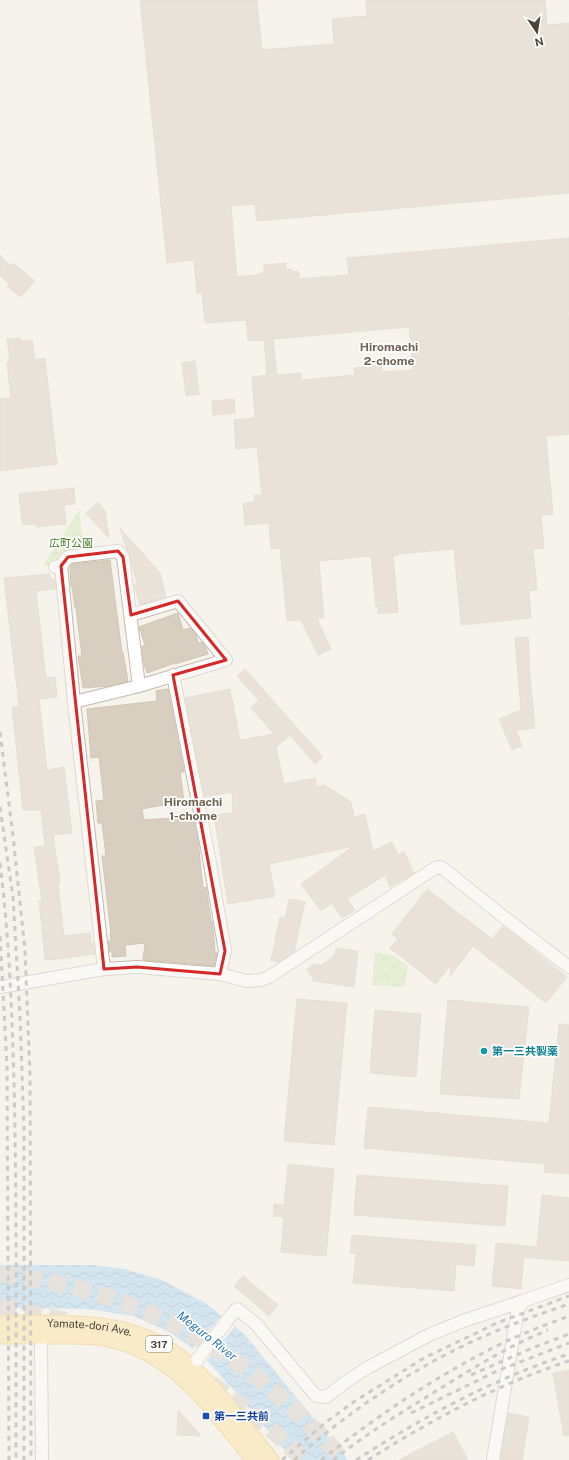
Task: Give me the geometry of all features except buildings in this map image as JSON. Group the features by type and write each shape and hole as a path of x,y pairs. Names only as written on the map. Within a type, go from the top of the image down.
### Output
{"main road":[{"name":"Yamate-dori Ave.","path":"0,1324 84,1324 106,1326 127,1330 162,1346 177,1356 194,1363 215,1392 271,1460"},
{"name":"Yamate-dori Ave.","path":"0,1336 82,1336 104,1338 125,1343 155,1357 170,1366 195,1390 254,1460"}],"street":[{"path":"104,970 58,566 68,557 118,551 123,557 140,686"},
{"path":"74,702 140,686 226,660 178,601 131,615"},
{"path":"174,675 225,951 220,974"},
{"path":"0,987 104,970 137,967 220,974 247,981 261,980 269,977 435,868 441,867 569,967"},
{"path":"194,1363 237,1309 256,1324 316,1396 326,1397 367,1368 429,1335 463,1321 523,1302 569,1285"},
{"path":"493,1460 518,1309 523,1302"},
{"path":"41,1336 42,1460"}],"highlighted area":[{"path":"118,551 123,557 131,615 178,601 226,660 173,675 225,951 220,974 137,967 104,969 61,566 68,557"}],"green space":[{"name":"広町公園","path":"79,510 85,553 60,565 43,566"},
{"path":"375,953 391,954 408,966 405,987 372,985"}],"water":[{"name":"Meguro River","path":"0,1265 94,1265 125,1269 162,1280 207,1304 245,1335 348,1460 293,1460 201,1354 171,1333 134,1316 87,1309 0,1308"}],"pier":[{"path":"223,1314 236,1325 206,1362 200,1355 192,1350"}],"tunnel":[{"path":"0,1274 43,1280 85,1290 125,1303 163,1319 200,1338 235,1361 269,1387 301,1416 343,1460"},
{"path":"0,1306 68,1321"},
{"path":"211,1384 259,1419 303,1460"}],"railway":[{"path":"0,732 25,950 30,1075 31,1460"},
{"path":"0,807 13,897 20,1016 24,1129 24,1460"},
{"path":"0,863 10,973 14,1083 16,1224 16,1460"},
{"path":"0,936 7,1066 9,1460"},
{"path":"282,1460 326,1422 355,1401 424,1358 497,1323 569,1296"},
{"path":"294,1460 341,1421 366,1403 418,1370 473,1341 569,1304"},
{"path":"321,1460 400,1403 441,1377 504,1342 569,1316"},
{"path":"333,1460 382,1425 489,1359 533,1336 548,1330"},
{"path":"471,1375 530,1349 569,1334"},
{"path":"411,1413 497,1371 569,1343"},
{"path":"356,1460 381,1444 459,1400 513,1375 569,1354"},
{"path":"368,1460 416,1431 466,1404 516,1381 569,1361"}],"place":[{"name":"第一三共製薬","path":"484,1051"},
{"name":"第一三共前","path":"206,1416"}],"district":[{"name":"Hiromachi 2-chome","path":"389,354"},
{"name":"Hiromachi 1-chome","path":"193,809"}]}
